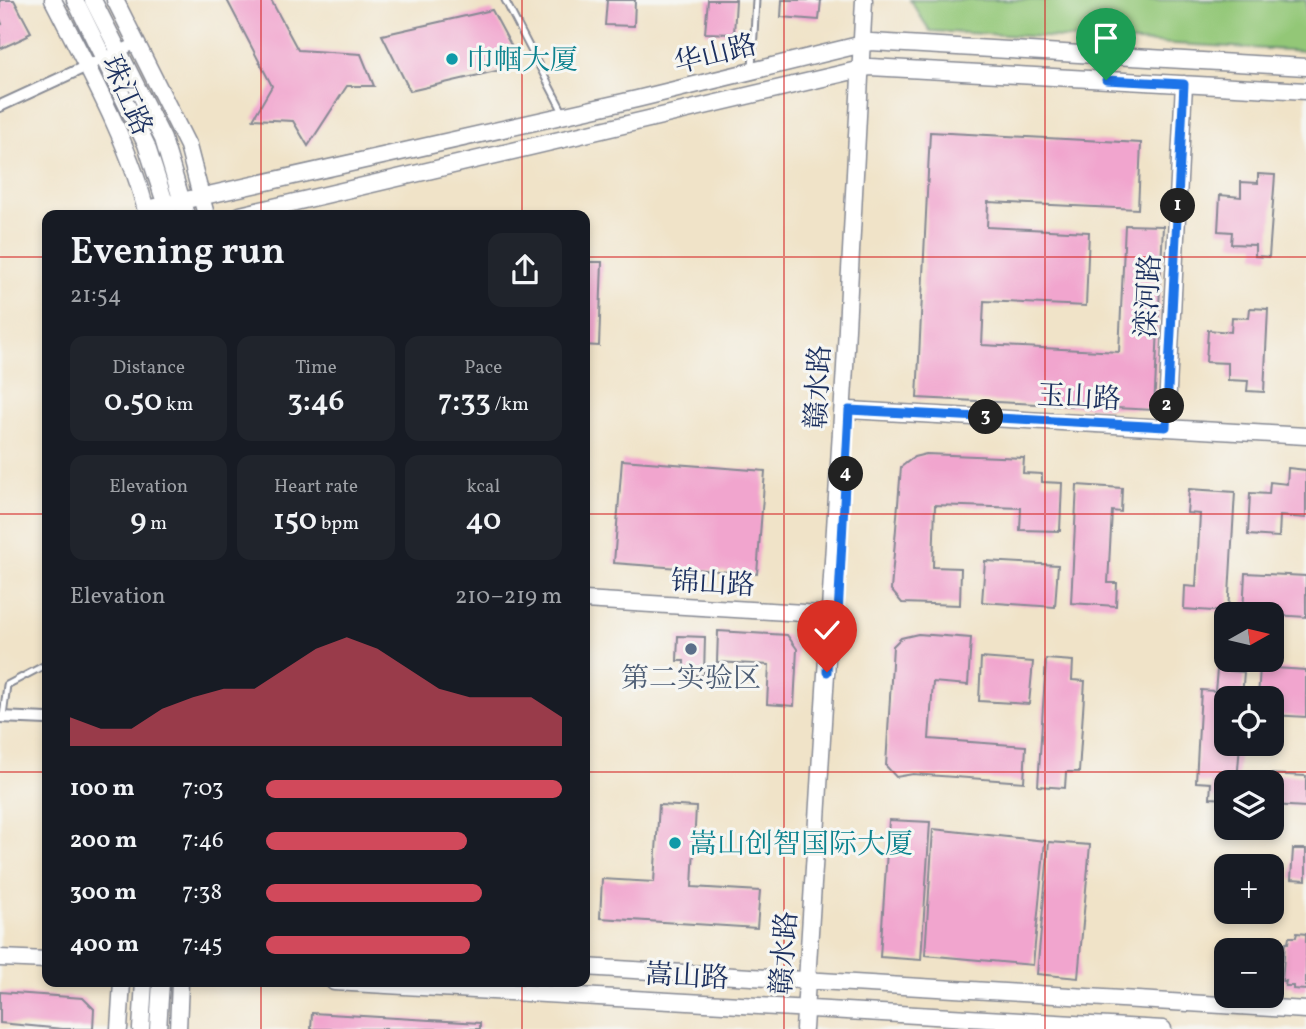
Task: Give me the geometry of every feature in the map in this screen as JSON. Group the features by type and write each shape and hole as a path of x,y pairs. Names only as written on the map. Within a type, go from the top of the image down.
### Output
{"main road":[{"name":"珠江路","path":"53,0 88,67 123,146 146,210"},
{"name":"珠江路","path":"75,0 163,139 176,209"},
{"name":"珠江路","path":"93,0 112,55"},
{"name":"珠江路","path":"115,0 188,146 205,210"},
{"name":"赣水路","path":"834,615 849,410 866,43 864,0"},
{"name":"赣水路","path":"866,43 873,0"},
{"name":"华山路","path":"176,209 202,195 565,115 866,43 1306,67"},
{"name":"华山路","path":"261,210 865,68 1306,91"},
{"name":"赣水路","path":"804,1029 810,1008 812,982 865,68"},
{"name":"滦河路","path":"1166,427 1184,84"},
{"name":"玉山路","path":"849,410 1306,436"},
{"name":"锦山路","path":"590,600 834,615"},
{"path":"0,958 42,960"},
{"name":"嵩山路","path":"590,967 1306,1010"},
{"path":"119,1029 122,987"},
{"path":"141,1029 144,987"},
{"path":"158,1029 161,987"},
{"path":"178,1029 180,987"},
{"name":"嵩山路","path":"426,987 810,1008 1067,1026 1163,1029"},
{"name":"赣水路","path":"810,1008 814,1029"}],"street":[{"path":"0,106 137,43"},
{"path":"1,717 42,719"}],"lane":[{"path":"505,0 565,115"},
{"path":"751,71 756,0"},
{"path":"1,717 7,685 42,667"}],"green space":[{"path":"910,0 1306,0 1306,51 930,31"}],"building":[{"path":"0,0 14,0 31,32 0,49 2,24"},
{"path":"227,0 271,0 298,50 361,54 374,86 347,86 308,146 293,121 253,119 272,86"},
{"path":"607,0 635,0 634,26 605,25"},
{"path":"708,0 736,0 734,34 705,33"},
{"path":"782,0 821,0 819,20 781,17"},
{"name":"巾帼大厦","path":"492,10 513,49 505,69 410,91 382,35"},
{"path":"930,132 1141,143 1138,209 988,202 987,227 1089,232 1086,306 984,301 982,345 1119,352 1125,225 1163,226 1154,410 917,398"},
{"path":"1258,174 1275,175 1269,257 1255,256 1255,245 1231,244 1232,232 1218,231 1220,195 1241,197 1241,182 1258,183"},
{"path":"590,262 602,262 599,346 590,345"},
{"path":"1250,308 1268,309 1264,392 1247,391 1248,381 1228,380 1228,363 1206,362 1208,330 1231,332 1232,317 1249,318"},
{"path":"926,454 1024,458 1023,473 1042,474 1042,482 1062,483 1060,531 1020,530 1021,508 935,505 933,567 961,568 960,605 902,603 891,590 901,467 914,457"},
{"path":"622,460 765,471 757,574 614,563"},
{"path":"1288,468 1306,470 1306,518 1280,516 1279,537 1248,535 1250,493 1269,494 1270,482 1287,484"},
{"path":"1077,485 1122,488 1121,512 1112,511 1108,583 1117,583 1116,606 1071,603"},
{"path":"1189,489 1235,492 1229,602 1214,602 1214,611 1184,609 1185,586 1196,587 1200,514 1187,513"},
{"path":"985,561 1058,565 1055,607 982,602"},
{"path":"1245,573 1306,576 1306,617 1284,616 1284,602 1244,602"},
{"path":"718,631 787,635 797,649 794,706 767,704 769,665 717,662"},
{"path":"918,634 971,638 968,685 933,682 929,739 1026,746 1024,782 913,774 896,777 886,766 893,646 901,638"},
{"name":"第二实验区","path":"678,636 705,637 704,675 684,675 684,661 677,661"},
{"path":"981,658 1033,662 1029,704 979,701"},
{"path":"1046,659 1073,661 1072,680 1085,681 1079,772 1066,772 1065,788 1038,786"},
{"path":"1284,669 1306,670 1306,717 1284,716 1284,686 1259,686 1260,672 1284,672"},
{"path":"1217,672 1244,672 1243,686 1215,686"},
{"path":"1201,690 1214,691 1214,756 1239,756 1238,770 1214,770 1214,798 1210,798 1211,783 1196,782"},
{"path":"1284,775 1306,776 1306,807 1284,806"},
{"name":"嵩山创智国际大厦","path":"659,805 696,807 692,887 760,891 757,928 600,918 602,879 654,882"},
{"path":"889,820 930,822 921,960 880,957"},
{"path":"933,829 1045,841 1033,965 925,955"},
{"path":"1049,842 1090,845 1078,978 1037,974"},
{"path":"1293,849 1306,849 1306,880 1291,879"},
{"path":"1297,933 1306,934 1306,990 1285,986 1284,981 1285,943 1288,943 1289,937 1296,937"},
{"path":"0,992 83,998 94,1009 93,1029 0,1023"},
{"path":"312,1013 480,1023 480,1029 311,1029"}],"place":[{"name":"巾帼大厦","path":"452,59"},
{"name":"第二实验区","path":"691,649"},
{"name":"嵩山创智国际大厦","path":"675,843"}],"route":[{"path":"827,672 829,615 838,615 849,410 1166,427 1184,84 1106,80"}]}
